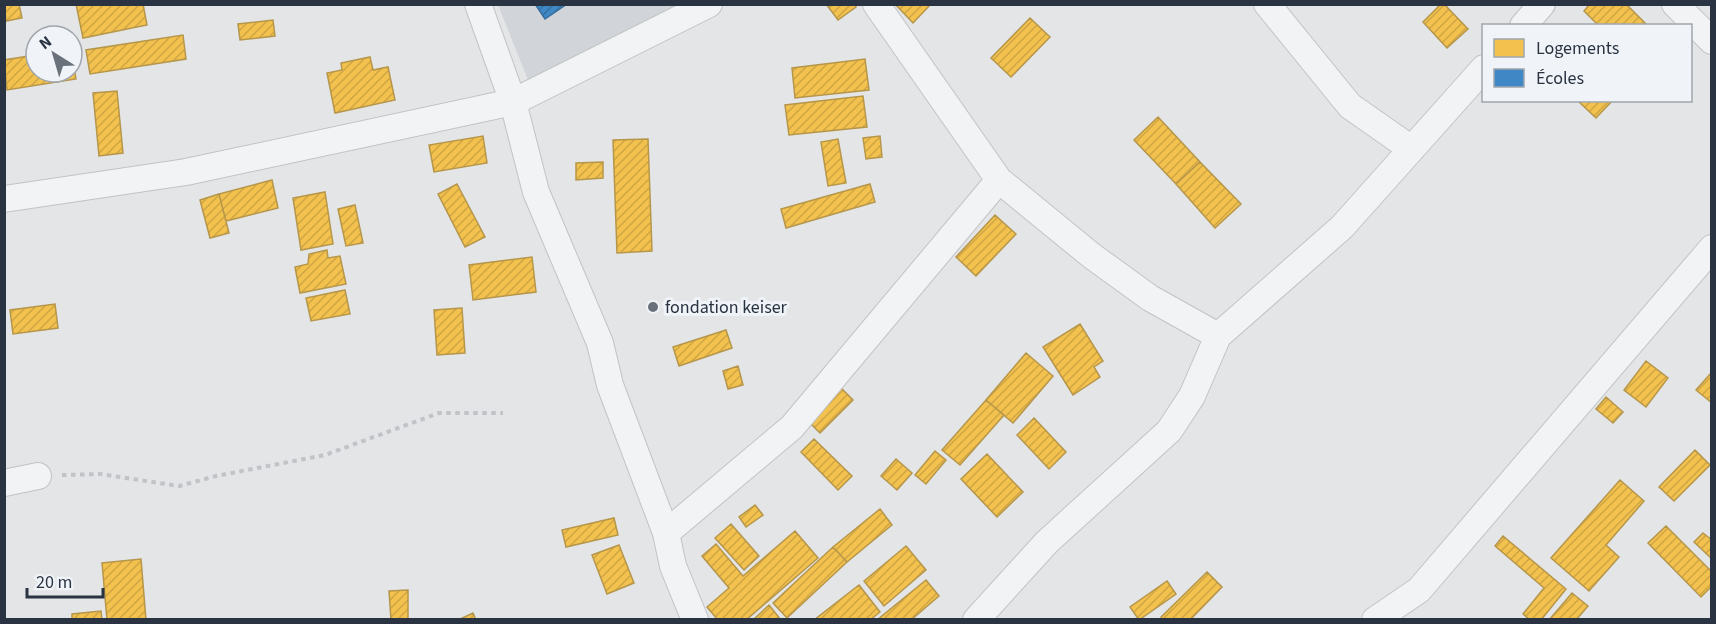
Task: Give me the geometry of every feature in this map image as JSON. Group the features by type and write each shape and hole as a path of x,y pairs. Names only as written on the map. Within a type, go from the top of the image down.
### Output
{"street":[{"path":"478,4 513,102 536,192 600,343 610,385 666,533 673,566 695,620"},
{"path":"4,199 186,172 513,102 709,4"},
{"path":"876,4 999,180 1092,256 1150,298 1218,336"},
{"path":"1268,4 1350,106 1410,148"},
{"path":"1525,24 1542,4"},
{"path":"1675,4 1712,40"},
{"path":"976,620 1047,542 1169,431 1191,396 1218,336 1342,227 1410,148 1482,70"},
{"path":"666,533 792,427 999,180"},
{"path":"1379,619 1419,590 1712,248"},
{"path":"4,483 38,476"}],"path":[{"path":"38,476 100,474 179,486 216,476 325,455 440,413 502,414"}],"shaded area":[{"path":"498,5 679,5 528,80"}],"building: Logements":[{"path":"4,4 19,4 22,18 6,21"},
{"path":"76,4 143,4 147,25 84,38 84,24 80,24"},
{"path":"826,4 855,4 856,7 838,20"},
{"path":"895,4 931,4 913,23"},
{"path":"1441,4 1444,4 1468,29 1447,48 1423,22"},
{"path":"1590,4 1626,4 1646,24 1597,24 1584,11"},
{"path":"1030,18 1050,37 1011,77 991,58"},
{"path":"273,20 275,36 240,40 238,24"},
{"path":"183,35 186,59 90,74 86,50"},
{"path":"24,57 24,84 45,84 7,90 4,60"},
{"path":"370,57 373,70 388,67 395,100 335,113 327,73 342,70 341,63"},
{"path":"865,59 869,90 795,98 792,68"},
{"path":"117,91 123,153 99,156 93,93"},
{"path":"863,96 867,127 789,135 785,105"},
{"path":"1579,102 1611,102 1596,118"},
{"path":"1158,117 1200,162 1176,184 1134,140"},
{"path":"483,136 487,163 434,172 429,145"},
{"path":"880,136 882,157 866,159 863,138"},
{"path":"648,139 652,251 617,253 613,140"},
{"path":"838,139 846,183 828,186 821,142"},
{"path":"603,162 603,178 576,180 576,163"},
{"path":"1200,162 1241,204 1215,228 1176,184"},
{"path":"272,180 278,208 226,221 219,194"},
{"path":"457,184 485,237 465,247 438,194"},
{"path":"870,184 875,202 786,228 781,209"},
{"path":"325,192 333,244 301,250 293,198"},
{"path":"219,194 229,233 210,238 200,200"},
{"path":"355,205 363,243 346,246 338,209"},
{"path":"995,215 1016,234 976,276 956,257"},
{"path":"327,250 328,258 340,256 346,284 300,293 295,267 308,264 309,254"},
{"path":"532,257 536,292 473,300 469,265"},
{"path":"345,290 350,314 311,321 306,298"},
{"path":"55,304 58,328 13,334 10,310"},
{"path":"462,308 465,353 437,355 434,310"},
{"path":"1080,324 1103,361 1094,367 1100,377 1073,395 1043,347"},
{"path":"726,330 732,348 679,366 673,347"},
{"path":"1026,353 1053,376 1013,423 986,400"},
{"path":"1646,361 1668,378 1646,407 1624,390"},
{"path":"738,366 743,385 728,389 723,371"},
{"path":"1712,372 1712,403 1696,390"},
{"path":"839,386 853,400 820,433 806,419"},
{"path":"1606,397 1623,412 1613,423 1596,409"},
{"path":"986,400 1004,415 960,465 942,450"},
{"path":"1034,418 1066,452 1049,469 1017,435"},
{"path":"814,439 852,476 838,490 801,452"},
{"path":"1695,450 1710,465 1674,501 1659,487"},
{"path":"935,451 946,460 926,484 915,475"},
{"path":"987,454 1023,492 997,517 961,479"},
{"path":"896,459 912,473 897,490 881,476"},
{"path":"1620,480 1644,501 1606,545 1619,557 1589,591 1551,558"},
{"path":"755,505 763,515 746,527 739,517"},
{"path":"880,509 892,525 847,562 833,547"},
{"path":"614,518 618,535 566,547 562,530"},
{"path":"731,524 759,556 744,570 715,538"},
{"path":"1666,526 1712,572 1712,586 1701,597 1648,543"},
{"path":"795,531 818,558 746,620 718,620 707,607 729,588 702,556 716,544 743,576"},
{"path":"1703,533 1712,540 1712,559 1694,542"},
{"path":"1503,536 1566,589 1541,620 1530,620 1523,614 1544,588 1495,546"},
{"path":"619,545 634,583 607,594 592,555"},
{"path":"906,546 926,570 884,606 864,581"},
{"path":"833,547 847,562 787,618 773,603"},
{"path":"141,559 146,620 107,620 102,563"},
{"path":"1207,572 1222,587 1190,620 1163,620 1161,617"},
{"path":"926,580 939,596 911,620 877,620"},
{"path":"1167,581 1176,594 1139,620 1130,607"},
{"path":"859,585 880,612 870,620 814,620"},
{"path":"408,590 408,619 391,620 389,591"},
{"path":"1572,593 1588,606 1576,620 1549,620"},
{"path":"769,605 781,620 753,620"},
{"path":"101,611 102,620 72,620 72,614"},
{"path":"473,613 476,620 458,620"}],"building: Écoles":[{"path":"535,4 567,4 545,19"}],"place":[{"name":"fondation keiser","path":"653,307"}]}
